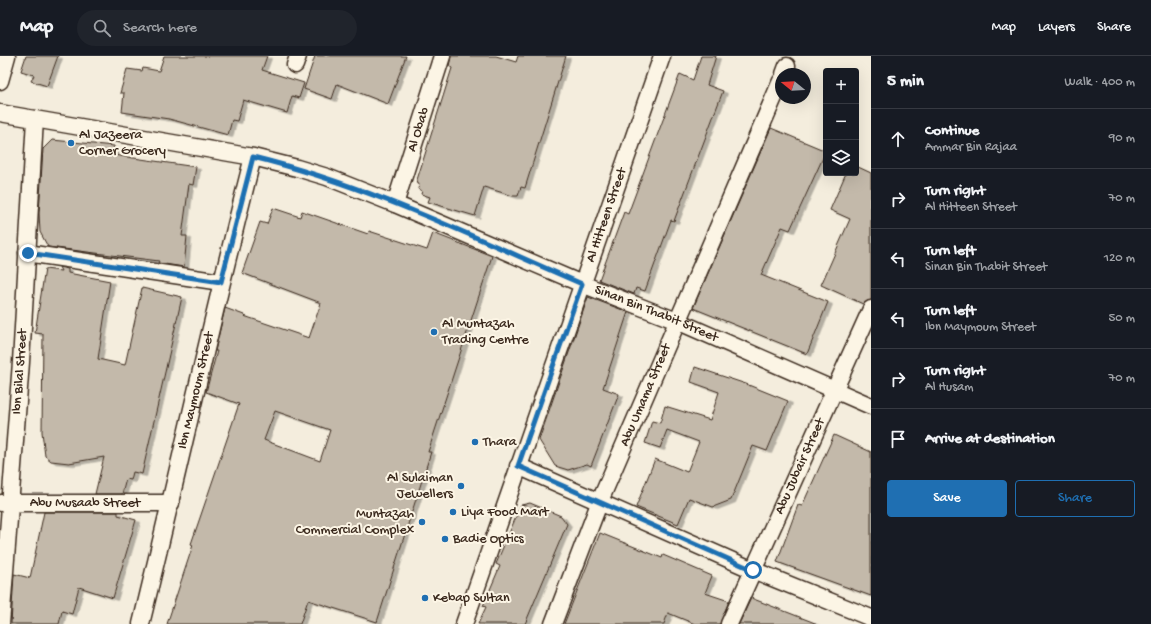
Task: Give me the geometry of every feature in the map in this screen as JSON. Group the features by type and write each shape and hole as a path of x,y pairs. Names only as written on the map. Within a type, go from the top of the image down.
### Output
{"street":[{"path":"0,81 7,56"},
{"name":"Al Obab","path":"395,204 442,56"},
{"name":"Al Hitteen Street","path":"464,624 662,56"},
{"name":"Abu Umama Street","path":"553,624 600,501 775,95"},
{"name":"Sinan Bin Thabit Street","path":"0,113 253,157 327,177 395,204 582,284 677,322 871,406"},
{"name":"Ibn Bilal Street","path":"1,624 5,503 28,253 35,119"},
{"name":"Ibn Maymoum Street","path":"141,624 171,503 221,282 253,157"},
{"path":"28,253 221,282"},
{"name":"Abu Jubair Street","path":"729,624 871,309"},
{"path":"518,466 753,570 871,618"},
{"name":"Abu Musaab Street","path":"5,503 171,503"}],"building":[{"path":"26,56 58,56 47,86 31,81 34,75 21,71"},
{"path":"164,56 267,56 262,70 304,83 299,98 292,96 287,113 243,100 237,121 232,120 228,135 169,119 122,112 124,93 120,93 127,69 142,71 143,68 159,71"},
{"path":"315,56 406,56 388,104 337,84 332,99 304,89"},
{"path":"451,56 496,56 516,62 518,56 566,56 525,188 521,187 518,196 513,196 484,187 475,216 428,202 430,197 421,194 422,191 418,189 419,184 416,183 452,68 449,66"},
{"path":"701,56 716,56 707,85 723,91 674,221 671,220 645,291 636,288 634,294 599,280 624,212 628,214 680,74 693,80"},
{"path":"771,128 823,150 823,158 790,230 782,227 761,275 828,302 807,354 693,308"},
{"path":"52,140 114,146 113,155 196,167 193,185 189,184 182,236 187,236 184,267 158,263 159,261 48,247 40,232 39,213 43,149"},
{"path":"859,167 871,173 871,300 863,304 821,285 850,219 830,210 845,176 859,176"},
{"path":"273,208 300,217 302,211 368,234 369,231 427,250 433,233 492,256 428,452 431,452 377,622 308,600 300,624 167,624 193,545 191,544 239,404 206,392 217,351 215,351 225,308 309,338 321,303 242,273 260,222 267,224","holes":["275,411 330,430 320,461 264,440"]},
{"path":"59,267 68,269 68,273 110,281 98,359 125,365 142,288 182,297 142,474 133,472 131,480 126,479 122,494 95,494 104,457 69,463 51,461 45,456 42,432 43,334 35,333 45,269 61,271"},
{"path":"588,297 628,312 603,388 619,394 591,466 587,464 568,470 555,466 539,440"},
{"path":"695,367 746,384 788,401 767,451 753,446 731,500 713,507 689,498 678,524 636,507 655,459 687,472 699,442 667,430 660,448 645,443 652,421 660,423 665,406 710,420 719,392 691,382"},
{"path":"834,435 871,452 871,596 777,562 798,505 802,506"},
{"path":"530,503 561,516 567,524 525,624 478,624 486,607 483,606 500,566 496,564 521,505"},
{"path":"44,512 118,512 118,515 136,520 113,598 79,587 72,614 62,611 59,624 11,624 14,574 30,578"},
{"path":"600,533 662,558 663,555 712,576 705,593 729,601 720,624 695,624 668,613 664,624 564,624"},
{"path":"751,598 815,623 815,624 739,624"}],"place":[{"name":"Al Jazeera Corner Grocery","path":"71,143"},
{"name":"Al Muntazah Trading Centre","path":"434,332"},
{"name":"Thara","path":"475,442"},
{"name":"Al Sulaiman Jewellers","path":"461,486"},
{"name":"Liya Food Mart","path":"453,512"},
{"name":"Muntazah Commercial Complex","path":"422,522"},
{"name":"Badie Optics","path":"445,539"},
{"name":"Kebap Sultan","path":"425,598"}],"route":[{"path":"28,253 221,282 253,157 327,177 395,204 582,284 518,466 753,570"}]}
